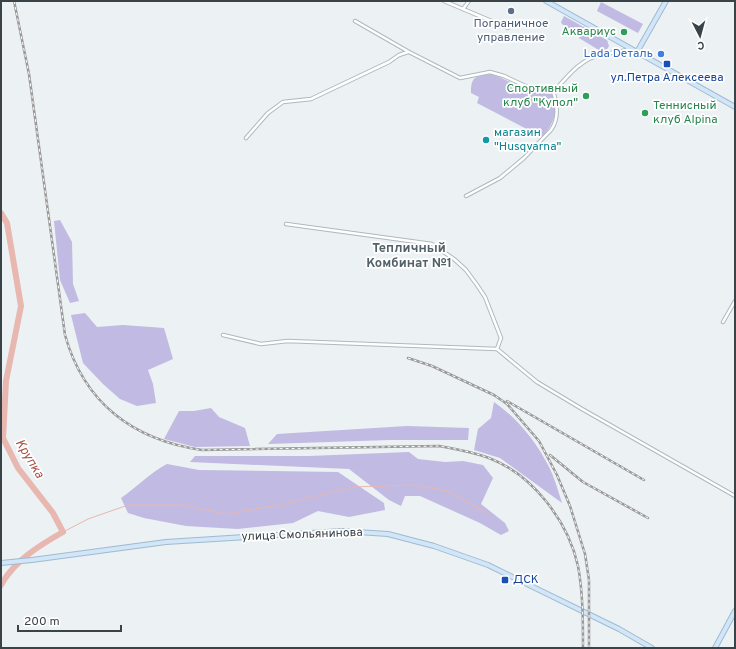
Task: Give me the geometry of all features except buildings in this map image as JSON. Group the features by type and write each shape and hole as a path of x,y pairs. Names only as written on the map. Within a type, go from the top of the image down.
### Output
{"street":[{"path":"444,1 508,28"},
{"path":"463,9 468,1"},
{"path":"546,1 735,108"},
{"path":"637,52 666,1"},
{"path":"355,21 408,52 460,78 490,72 504,76 536,91 554,90 582,62 602,54 623,52 630,48"},
{"path":"246,138 268,113 283,102 311,99 389,62 399,55 408,52"},
{"path":"466,196 500,178 524,158 551,130 554,125 557,112 554,90"},
{"path":"286,224 432,244 454,259 466,270 485,298 501,338 497,349"},
{"path":"723,322 735,301"},
{"path":"223,335 261,344 288,340 497,349 537,382 735,496"},
{"name":"улица Смольянинова","path":"1,563 166,542 342,531 388,534 434,546 488,565 619,629 652,648"},
{"path":"715,648 735,612"}],"shaded area":[{"path":"601,2 643,24 638,33 597,11"},
{"path":"564,16 607,40 609,46 606,51 602,52 579,38 580,35 562,24 561,22"},
{"path":"490,74 529,90 553,93 555,111 553,122 542,137 477,103 479,97 471,93 473,80 477,77"},
{"path":"60,220 72,242 73,284 79,301 70,303 60,280 54,221"},
{"path":"85,313 97,327 123,325 164,328 173,359 148,370 153,384 156,403 137,406 120,399 83,363 71,315"},
{"path":"494,402 518,422 531,438 548,465 556,483 562,503 500,458 474,450 478,429 491,418"},
{"path":"211,408 219,417 245,428 250,446 195,447 164,439 179,411 194,411"},
{"path":"407,426 469,428 468,440 390,440 268,444 277,434"},
{"path":"409,452 418,459 445,462 463,461 483,465 493,478 481,504 505,523 509,531 501,535 480,523 420,496 405,496 401,506 389,500 349,469 190,462 195,456 309,456"},
{"path":"167,464 199,470 338,472 384,503 385,510 349,517 318,511 293,523 238,529 186,526 144,518 128,513 121,498"}],"waterway":[{"name":"Крупка","path":"1,213 7,223 21,306 6,381 3,438 18,468 53,513 63,532 28,554 6,576 1,585"},
{"path":"63,532 88,519 128,505 184,505 225,514 280,505 353,487 413,485 448,491 488,514"}],"railway":[{"path":"14,1 29,74 65,335 74,359 85,380 99,399 115,414 133,427 154,437 177,445 202,450 439,446 477,454 505,466 534,488 546,502 557,517 573,549 580,576 583,648"},
{"path":"408,358 432,366 494,395 507,404 539,441 557,475 570,506 585,554 589,580 589,648"},
{"path":"507,401 644,480"},
{"path":"550,455 583,482 648,518"}],"place":[{"name":"Пограничное управление","path":"511,11"},
{"name":"Аквариус","path":"624,32"},
{"name":"Lada Dеталь","path":"661,54"},
{"name":"ул.Петра Алексеева","path":"667,64"},
{"name":"Спортивный клуб \"Купол\"","path":"586,96"},
{"name":"Теннисный клуб Alpina","path":"645,113"},
{"name":"магазин \"Husqvarna\"","path":"486,140"},
{"name":"ДСК","path":"505,580"}],"district":[{"name":"Тепличный Комбинат №1","path":"409,256"}]}
